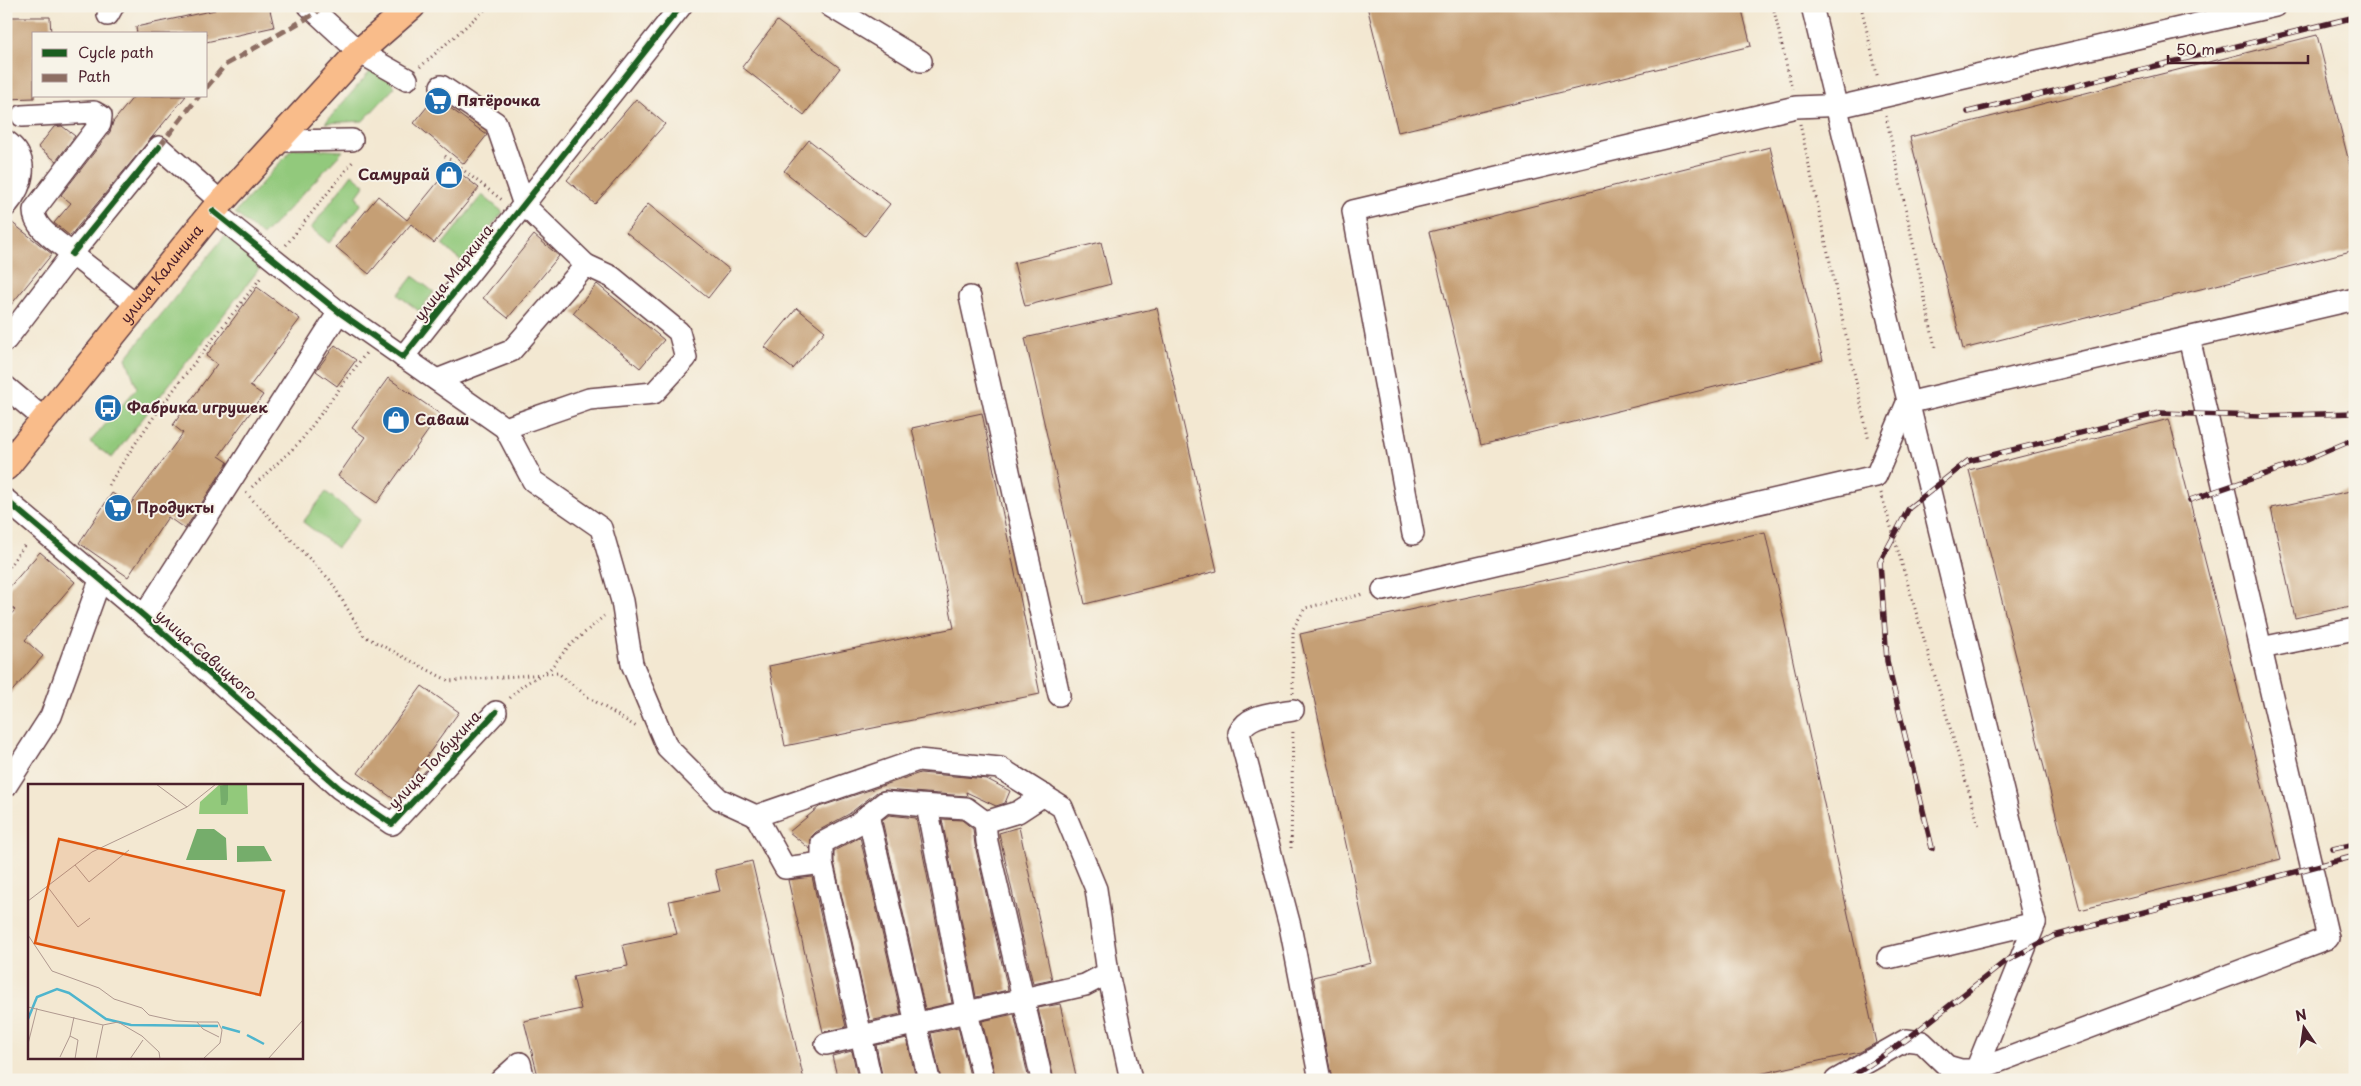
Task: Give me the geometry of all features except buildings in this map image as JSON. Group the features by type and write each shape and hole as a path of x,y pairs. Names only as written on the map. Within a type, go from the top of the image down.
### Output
{"main road":[{"name":"улица Калинина","path":"6,467 217,206 359,52 412,6"}],"street":[{"path":"309,6 359,52 407,79"},
{"name":"улица Маркина","path":"403,357 681,6"},
{"path":"830,6 922,60"},
{"path":"1812,6 1834,107 2035,923 1976,1070"},
{"path":"1413,534 1353,211 1796,107 1834,107 1882,97 2269,7"},
{"path":"441,86 496,123 521,209 586,265 612,277 679,332 686,358 654,393 589,398 505,428"},
{"path":"22,116 94,112 101,116 100,124 37,202 34,217 37,224 72,254 136,304"},
{"path":"279,140 355,147"},
{"path":"6,141 18,151 22,163 20,188 11,201 34,210"},
{"path":"6,340 158,147 217,206 339,312 505,428 533,481 601,528 622,601 632,664 667,747 719,799 756,816 785,868 822,863"},
{"path":"437,380 511,352 586,265"},
{"path":"970,296 1059,695"},
{"path":"1907,404 2355,299"},
{"path":"144,616 339,312"},
{"path":"1836,1080 1906,1040 1922,1042 1947,1066 1961,1070 1976,1070 2328,938 2189,338"},
{"path":"6,387 44,419"},
{"path":"1382,590 1876,476 1907,404"},
{"name":"улица Савицкого","path":"6,500 144,616 340,788 392,824"},
{"path":"6,786 51,716 100,580"},
{"path":"2261,648 2355,629"},
{"path":"1293,710 1251,718 1242,724 1238,733 1290,926 1320,1080"},
{"name":"улица Толбухина","path":"392,824 496,712"},
{"path":"756,816 918,760 1000,768 1062,807 1096,889 1108,973 1131,1080"},
{"path":"985,822 1018,812 1044,795"},
{"path":"872,1080 822,863 822,843 856,825 885,802 927,806 966,1012 984,1080"},
{"path":"918,805 966,808 985,822"},
{"path":"868,815 929,1080"},
{"path":"985,822 986,842 1042,1080"},
{"path":"1888,958 2035,923"},
{"path":"826,1044 1085,985 1108,973"},
{"path":"500,1080 520,1063 524,1080"}],"path":[{"path":"407,79 489,6"},
{"path":"1773,6 1876,476 1979,826"},
{"path":"1861,6 1935,347"},
{"path":"109,485 123,461 179,384 275,258 355,147"},
{"path":"445,156 521,209"},
{"path":"239,500 300,442 377,339"},
{"path":"246,493 330,580 364,636 449,681 540,676 558,673 588,697 667,747"},
{"path":"6,571 37,527"},
{"path":"1291,857 1293,629 1305,608 1382,590"},
{"path":"496,712 522,686 550,669 568,646 622,601"}],"green space":[{"path":"376,65 395,87 363,121 325,123"},
{"path":"293,148 343,151 263,236 235,213"},
{"path":"352,174 365,185 357,196 361,205 329,243 311,228"},
{"path":"482,195 503,212 463,262 442,245"},
{"path":"227,233 263,264 112,458 90,442 137,388 126,358"},
{"path":"413,276 434,292 419,311 398,295"},
{"path":"326,492 360,519 337,548 303,522"}],"railway":[{"path":"1968,112 2355,17"},
{"path":"1932,848 1887,661 1880,562 1909,508 1968,461 2160,413 2260,416 2355,413"},
{"path":"2190,500 2306,460 2355,439"},
{"path":"2333,849 2355,844"},
{"path":"1847,1080 1906,1040 2006,961 2054,936 2355,856"}],"marked path":[{"path":"208,86 225,65 316,13 323,6"},
{"path":"159,147 197,98"}],"cycle path":[{"path":"213,211 339,312 403,357 681,6"},
{"path":"72,254 159,147"},
{"path":"6,500 144,616 339,788 392,824 496,712"}],"place":[{"name":"Пятёрочка","path":"438,101"},
{"name":"Самурай","path":"449,175"},
{"name":"Фабрика игрушек","path":"108,408"},
{"name":"Саваш","path":"396,420"},
{"name":"Продукты","path":"118,508"}]}
